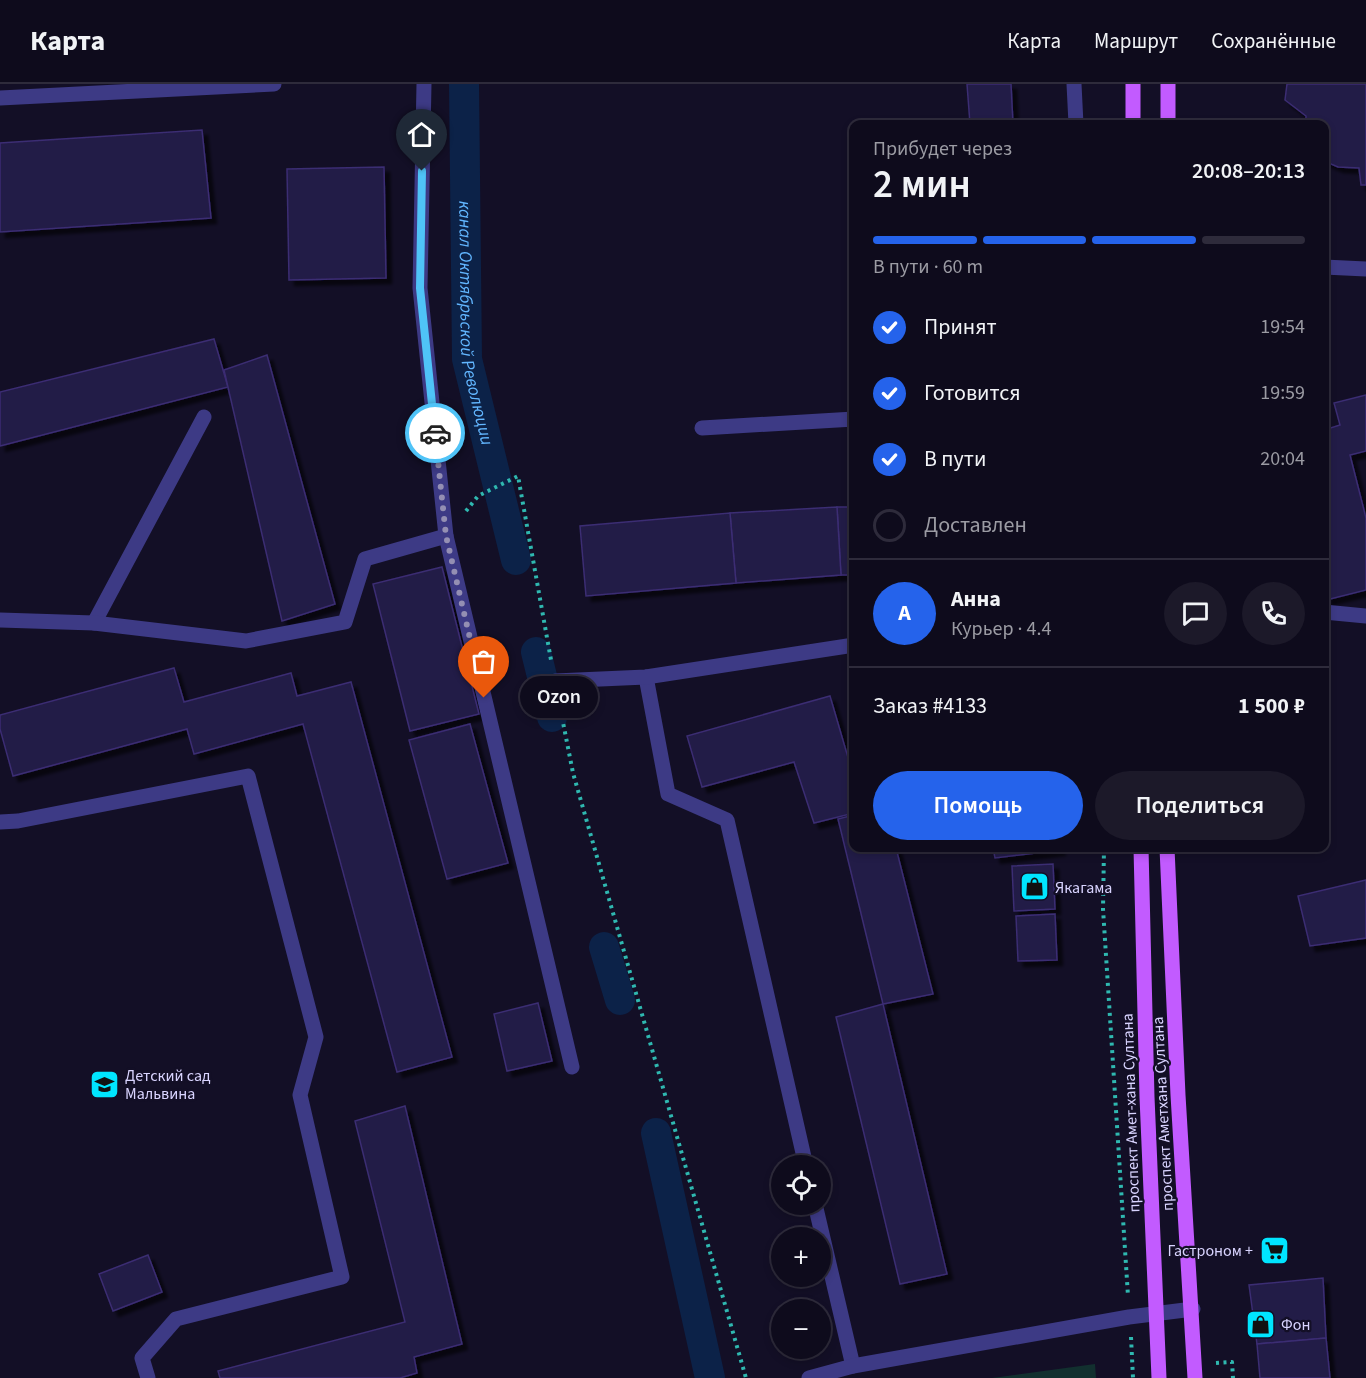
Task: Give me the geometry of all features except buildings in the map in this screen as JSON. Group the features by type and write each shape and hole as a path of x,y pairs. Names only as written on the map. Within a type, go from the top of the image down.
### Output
{"main road":[{"path":"1133,84 1133,120"},
{"path":"1168,84 1168,120"},
{"name":"проспект Амет-хана Султана","path":"1141,852 1147,1097 1159,1378"},
{"name":"проспект Аметхана Султана","path":"1167,852 1178,1095 1193,1310 1195,1378"}],"street":[{"path":"0,98 49,90 274,84"},
{"path":"424,84 420,288 446,536 572,1067"},
{"path":"1074,84 1076,120"},
{"path":"1329,267 1366,269"},
{"path":"94,623 204,417"},
{"path":"702,428 849,419"},
{"path":"0,620 94,623 246,640 345,622 365,559 446,536"},
{"path":"1329,612 1366,616"},
{"path":"555,681 646,677 849,646"},
{"path":"646,677 668,794 727,820 803,1155"},
{"path":"0,822 18,821 248,776 316,1037 300,1095 342,1277 176,1319 141,1358 148,1378"},
{"path":"818,1215 853,1366"},
{"path":"809,1378 853,1366 1129,1317 1193,1310"}],"path":[{"path":"478,496 518,476 573,773 746,1378"},
{"path":"1104,852 1103,909 1110,1044 1133,1378"},
{"path":"1232,1362 1233,1378"}],"green space":[{"path":"1095,1364 1096,1378 992,1378"}],"waterway":[{"name":"канал Октябрьской Революции","path":"464,84 467,359 516,560"},
{"name":"канал Октябрьской Революции","path":"536,652 552,717"},
{"name":"канал Октябрьской Революции","path":"604,947 620,1000"},
{"name":"канал Октябрьской Революции","path":"656,1133 710,1378"}],"way so far":[{"path":"435,433 446,536 484,698"}],"place":[{"name":"Ozon","path":"484,698"},
{"name":"Якагама","path":"1034,887"},
{"name":"Детский сад Мальвина","path":"104,1084"},
{"name":"Гастроном +","path":"1274,1250"},
{"name":"Фон","path":"1260,1324"}],"route":[{"path":"422,171 420,288 435,433"}]}
